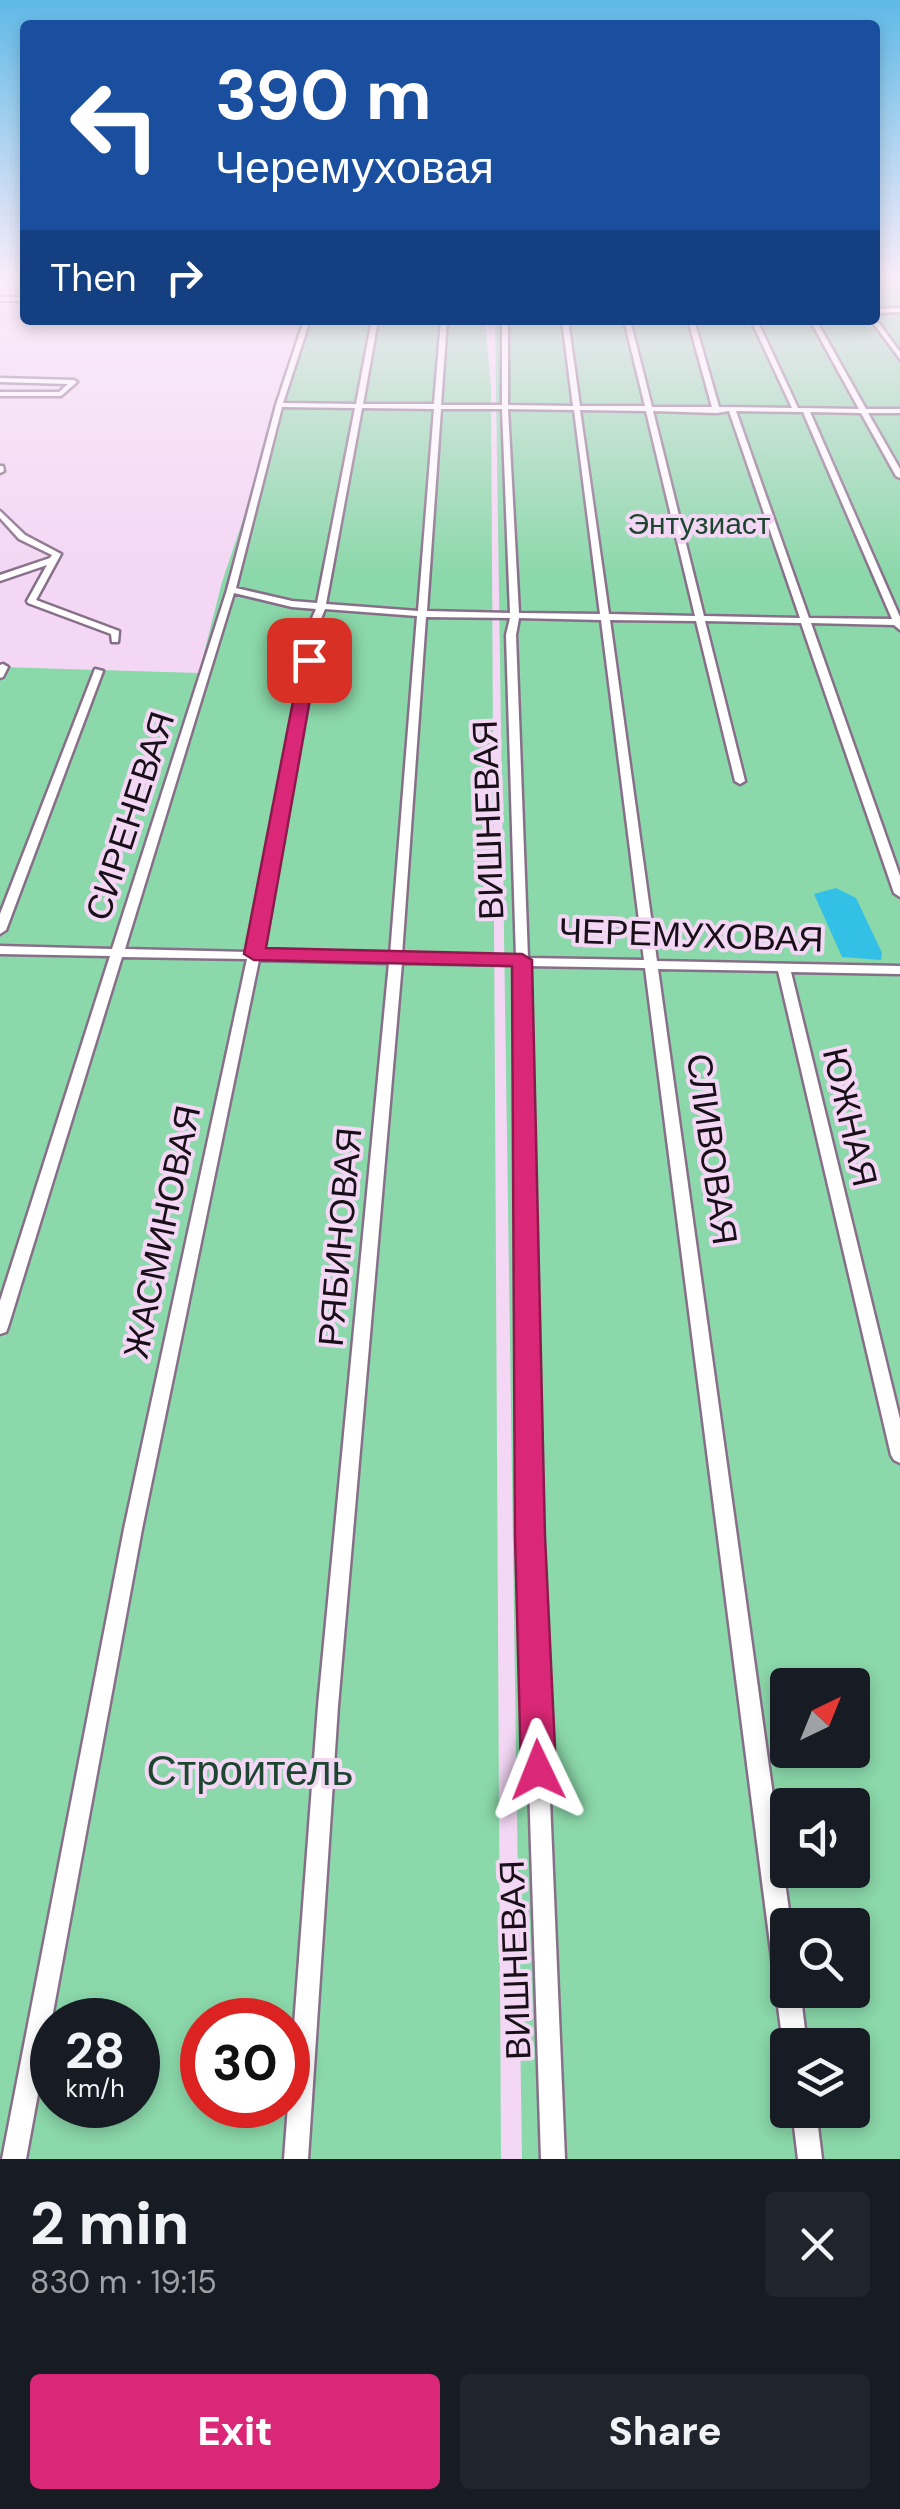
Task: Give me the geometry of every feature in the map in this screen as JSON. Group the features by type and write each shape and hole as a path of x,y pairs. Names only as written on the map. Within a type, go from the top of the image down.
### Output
{"street":[{"name":"СИРЕНЕВАЯ","path":"0,1328 74,1103 116,950 231,590 289,375"},
{"name":"ЖАСМИНОВАЯ","path":"14,2159 133,1529 254,954 309,660 308,639 321,607 365,375"},
{"name":"РЯБИНОВАЯ","path":"296,2159 328,1706 396,957 441,375"},
{"name":"ВИШНЕВАЯ","path":"505,375 516,616 511,635 522,960 530,1556 553,2159"},
{"name":"СЛИВОВАЯ","path":"574,375 777,1908"},
{"path":"642,375 740,781"},
{"path":"707,375 717,410"},
{"path":"231,590 321,607 421,614 899,624 783,375"},
{"path":"845,375 900,476"},
{"path":"0,380 74,382 61,394 0,394"},
{"path":"279,405 900,411"},
{"path":"732,411 802,621 900,893"},
{"path":"0,514 22,537 53,551 52,563 32,601 116,633 115,640"},
{"path":"0,578 52,563"},
{"path":"0,930 98,671"},
{"name":"ЧЕРЕМУХОВАЯ","path":"0,950 900,970"},
{"name":"ЮЖНАЯ","path":"784,968 900,1455"},
{"path":"806,2128 810,2159"}],"green space":[{"name":"Строитель","path":"292,375 490,375 501,2159 0,2159 0,667 199,673 222,582"},
{"name":"Энтузиаст","path":"496,375 900,375 900,2159 522,2159"}],"water":[{"path":"836,888 856,898 882,953 881,960 842,957 814,894"}],"route":[{"path":"309,660 254,954 522,960 530,1536 538,1770"}]}
